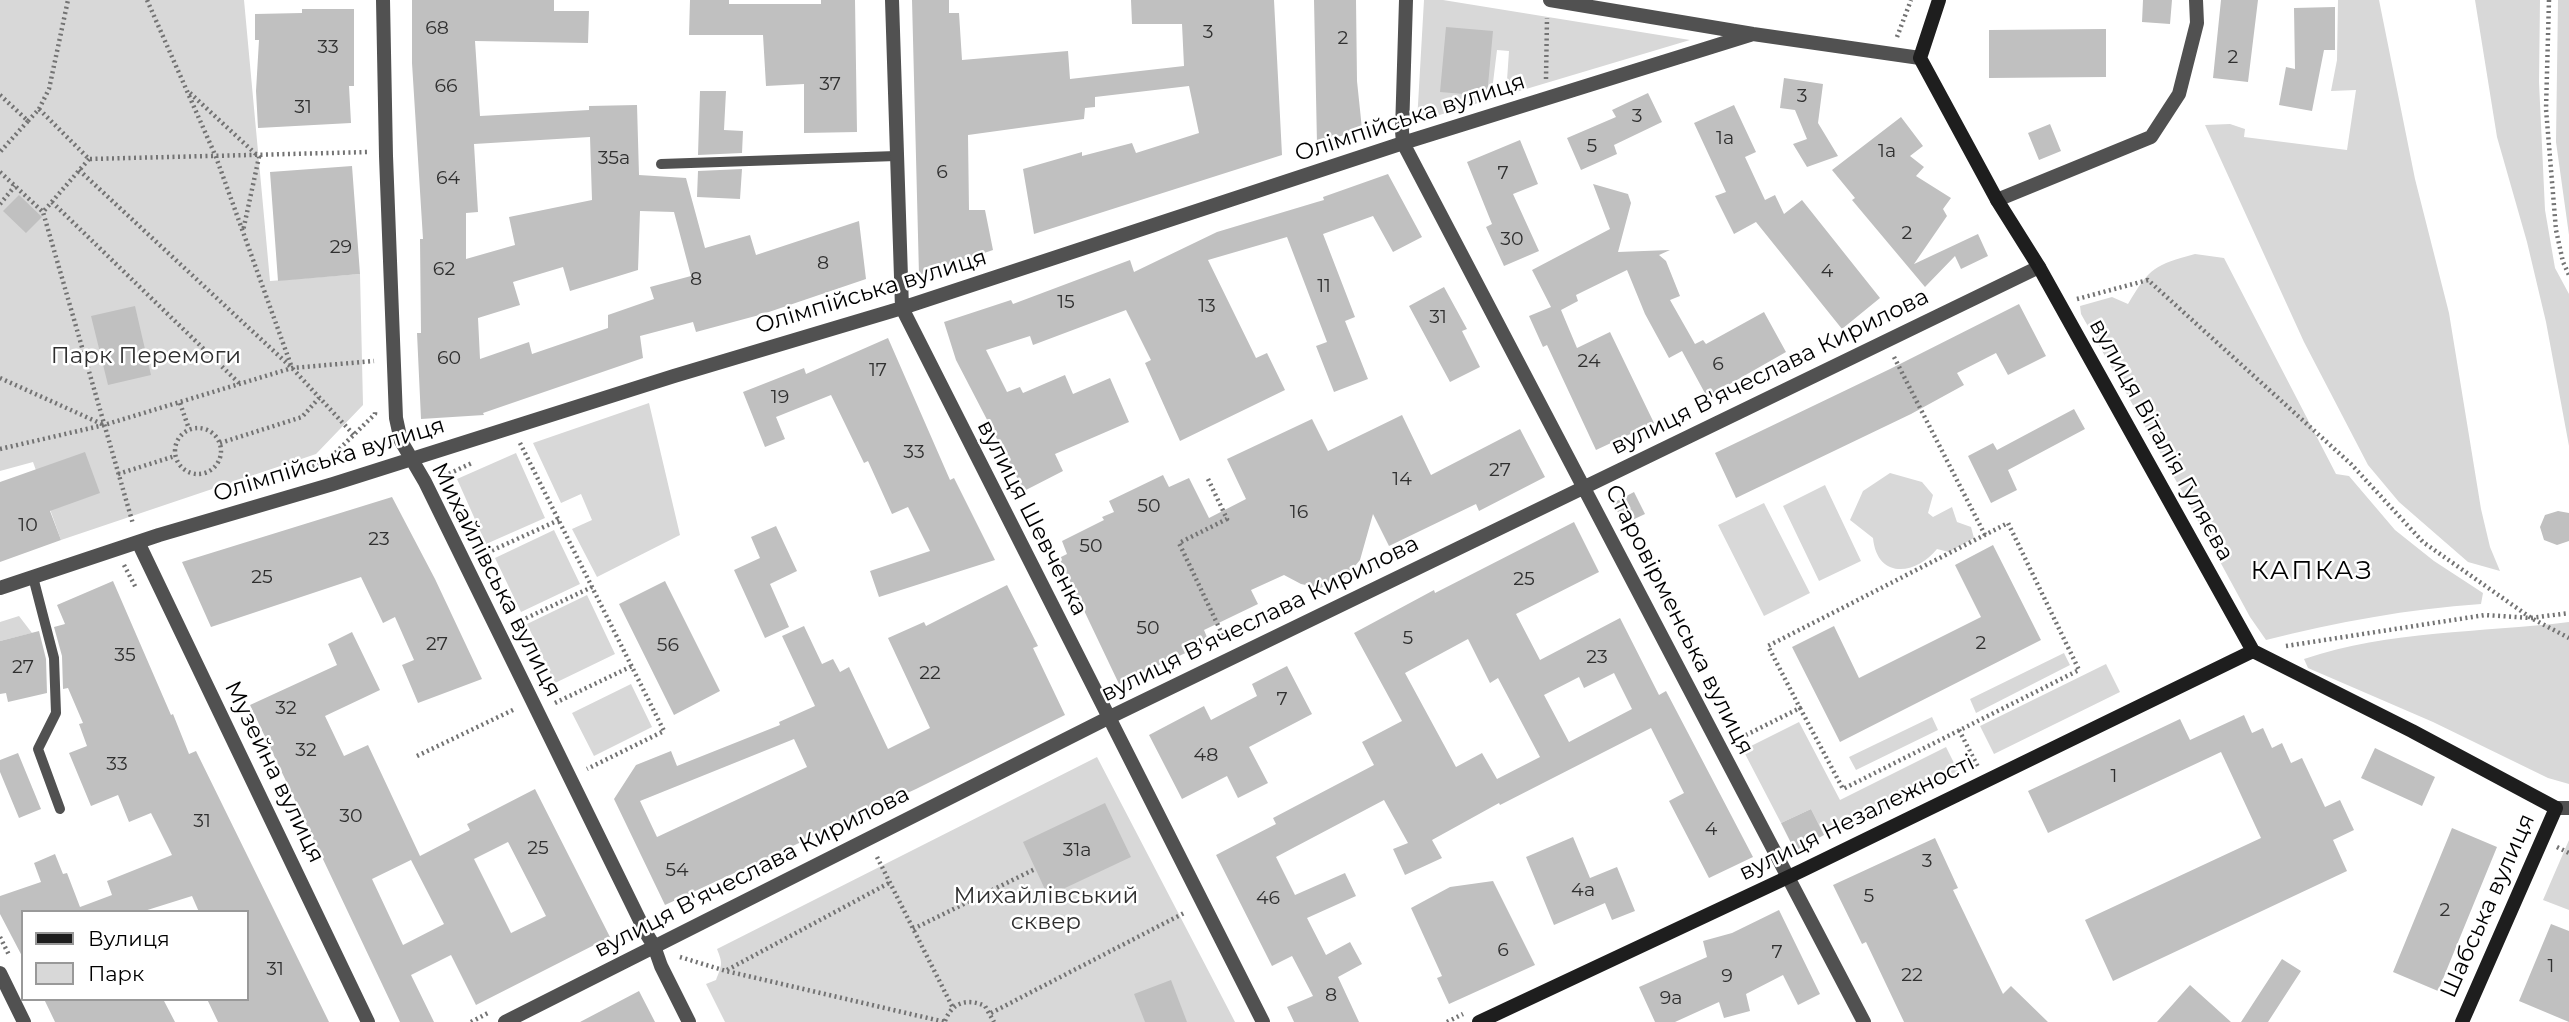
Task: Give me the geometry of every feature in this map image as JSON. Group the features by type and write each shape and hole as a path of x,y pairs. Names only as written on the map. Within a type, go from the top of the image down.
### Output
{"main road":[{"path":"1920,58 1939,0"},
{"name":"вулиця Віталія Гуляєва","path":"1920,58 1997,200 2039,267 2253,651"},
{"path":"2253,651 2563,808"},
{"name":"вулиця Незалежності","path":"1479,1022 1788,877 2253,651"},
{"name":"Шабська вулиця","path":"2462,1022 2563,808"}],"street":[{"name":"Михайлівська вулиця","path":"383,0 396,418 401,441 425,482 689,1022"},
{"name":"вулиця Шевченка","path":"892,0 902,308 1103,709 1110,717 1116,736 1263,1022"},
{"name":"Старовірменська вулиця","path":"1406,0 1403,143 1864,1022"},
{"path":"1997,200 2151,137 2179,94 2197,23 2196,0"},
{"path":"1549,6 1920,58"},
{"name":"Олімпійська вулиця","path":"0,588 138,542 902,308 1403,143 1753,34"},
{"name":"вулиця В'ячеслава Кирилова","path":"505,1022 1110,717 2039,267"},
{"name":"Музейна вулиця","path":"138,542 369,1022"},
{"path":"0,973 24,1022"}],"lane":[{"path":"661,163 896,156"},
{"path":"33,577 54,658 56,713 38,749 60,809"}],"path":[{"path":"0,152 39,109 49,89 68,0"},
{"path":"147,0 216,157 292,368"},
{"path":"2549,0 2546,109 2556,230 2563,262 2569,275"},
{"path":"1546,99 1549,6"},
{"path":"187,90 259,157"},
{"path":"0,95 28,121"},
{"path":"39,109 89,159 259,157 369,152 368,138"},
{"path":"243,231 259,157"},
{"path":"43,212 89,159"},
{"path":"79,170 292,368 354,435"},
{"path":"0,172 43,212 133,526"},
{"path":"0,204 15,186"},
{"path":"52,202 241,385"},
{"path":"2059,303 2148,280 2351,464 2423,542 2530,618 2569,638"},
{"path":"374,347 374,374"},
{"path":"1894,356 1984,535"},
{"path":"0,449 104,425 292,368 374,361"},
{"path":"0,378 104,425"},
{"path":"219,443 302,417 319,398"},
{"path":"286,475 326,462 376,414 375,400"},
{"path":"180,403 188,429"},
{"path":"204,428 211,431 219,443 220,458 211,470 204,473 183,469 175,456 176,443 188,429 204,428"},
{"path":"520,442 664,731 586,770 581,759"},
{"path":"118,474 175,456"},
{"path":"449,486 443,475 481,459"},
{"path":"1208,479 1227,519 1179,543 1229,647"},
{"path":"481,555 559,520"},
{"path":"123,529 144,522"},
{"path":"2008,523 2079,670 1843,789 1768,646 1984,535 2008,523"},
{"path":"476,543 487,566"},
{"path":"515,623 592,587"},
{"path":"509,612 520,635"},
{"path":"2253,651 2485,615 2530,618 2569,613"},
{"path":"554,703 632,666"},
{"path":"548,692 559,714"},
{"path":"417,755 500,718 515,708"},
{"path":"1732,742 1800,708"},
{"path":"1959,730 1979,768"},
{"path":"2557,847 2569,853"},
{"path":"877,857 953,1008"},
{"path":"913,929 1035,869"},
{"path":"726,971 889,883"},
{"path":"991,1013 1188,911"},
{"path":"680,957 726,971 945,1022 953,1008 969,1001 985,1006 994,1022"}],"green space":[{"name":"Парк Перемоги","path":"0,0 244,0 270,281 360,274 363,405 316,454 61,540 33,462 0,471"},
{"path":"1424,0 1443,0 1690,40 1506,95 1509,51 1497,50 1491,99 1417,122"},
{"path":"2338,0 2379,0 2415,179 2449,313 2481,509 2490,547 2500,571 2468,562 2399,502 2368,465 2304,342 2205,125 2230,124 2245,129 2244,137 2347,150 2356,90 2331,91 2337,60"},
{"path":"2475,0 2540,0 2539,82 2545,210 2555,268 2569,294 2569,446 2546,322 2527,242 2497,137"},
{"path":"2558,0 2569,0 2569,235 2556,142"},
{"path":"2195,254 2224,258 2336,474 2349,476 2395,530 2434,561 2483,593 2481,604 2373,617 2266,640 2250,617 2081,314 2080,306 2112,297 2128,304 2142,282 2155,269"},
{"path":"649,403 680,535 597,577 572,529 592,520 581,494 561,503 533,443"},
{"path":"516,453 545,518 486,544 457,479"},
{"path":"1890,473 1922,482 1933,495 1928,513 1933,517 1952,507 1957,522 1971,527 1974,538 1949,552 1937,549 1928,558 1908,568 1889,567 1876,551 1873,538 1850,520 1863,491"},
{"path":"1825,485 1861,561 1819,581 1783,506"},
{"path":"1764,503 1810,593 1764,616 1718,525"},
{"path":"554,530 580,584 521,612 495,558"},
{"path":"587,595 615,654 555,683 527,624"},
{"path":"19,616 32,633 0,641 0,622"},
{"path":"2569,622 2569,784 2548,778 2433,722 2308,668 2304,659 2402,637"},
{"path":"2064,653 2070,665 1976,713 1970,699"},
{"path":"2106,664 2120,692 1994,754 1980,726"},
{"path":"631,684 652,727 594,756 572,713"},
{"path":"1932,717 1938,730 1856,770 1849,757"},
{"path":"1799,722 1840,800 1946,747 1958,771 1824,835 1811,809 1781,823 1743,750"},
{"name":"Михайлівський сквер","path":"1097,757 1235,1022 725,1022 706,984 716,980 720,971 721,961 717,949"},
{"path":"2569,840 2569,910 2543,900"}],"building":[{"path":"412,0 554,0 554,11 589,11 588,43 475,41 480,116 589,110 589,106 637,105 639,175 686,178 705,248 750,235 756,255 859,221 866,279 763,314 696,332 693,322 640,336 643,358 483,413 484,415 421,419 417,333 421,333 420,239 423,239 412,63","holes":["590,137 592,200 509,217 515,245 466,259 466,213 478,212 474,144","640,211 674,212 691,276 650,287 654,299 608,315 608,328 532,354 529,342 480,359 478,318 520,305 513,282 563,267 570,291 638,270"]},
{"path":"690,0 729,0 729,4 821,4 821,0 855,0 857,132 804,133 804,84 766,86 763,35 689,35"},
{"path":"912,0 949,0 949,13 959,13 962,60 1068,51 1070,79 1184,66 1182,24 1132,24 1131,0 1274,0 1282,155 1034,234 1023,169 1082,152 1082,156 1132,143 1136,153 1199,133 1189,86 1095,97 1095,107 1085,108 1084,119 968,135 969,210 985,210 993,250 919,275"},
{"path":"1314,0 1356,0 1357,81 1362,129 1317,144"},
{"path":"2143,0 2172,0 2170,24 2142,22"},
{"path":"2221,0 2258,0 2248,82 2213,78"},
{"path":"2335,7 2335,50 2324,50 2312,111 2279,105 2286,67 2295,69 2294,8"},
{"path":"302,9 354,9 354,86 349,86 351,123 258,128 256,91 259,40 255,40 255,14 302,13"},
{"path":"1446,27 1493,31 1487,96 1440,92"},
{"path":"2106,29 2106,77 1989,78 1989,30"},
{"path":"1784,78 1823,84 1818,123 1838,156 1807,167 1793,144 1807,139 1795,110 1780,108"},
{"path":"700,91 726,91 724,130 743,131 742,153 698,155"},
{"path":"1648,93 1662,122 1614,145 1617,154 1581,170 1567,138 1616,117 1612,110"},
{"path":"1734,105 1756,152 1745,157 1765,200 1775,195 1784,214 1802,200 1880,298 1842,329 1756,222 1734,234 1715,196 1726,192 1694,123"},
{"path":"1901,117 1923,146 1910,156 1924,167 1916,176 1951,198 1943,209 1947,216 1914,264 1978,234 1988,256 1961,269 1955,256 1925,287 1852,200 1855,198 1832,170"},
{"path":"2050,124 2061,151 2039,160 2028,133"},
{"path":"1520,140 1538,184 1513,194 1539,251 1504,266 1486,227 1492,224 1467,162"},
{"path":"352,166 360,274 278,281 270,172"},
{"path":"742,169 740,199 697,197 698,171"},
{"path":"1388,174 1422,237 1393,252 1373,216 1323,234 1355,317 1345,321 1368,379 1334,392 1316,346 1327,342 1287,237 1208,260 1256,358 1267,353 1285,390 1180,441 1145,363 1151,360 1126,310 1033,345 1030,336 986,350 1007,392 1020,387 1023,393 1065,375 1073,394 1110,378 1129,422 1055,454 1063,471 1024,491 956,360 944,322 1011,300 1013,304 1130,260 1134,272 1217,232 1324,200 1323,197"},
{"path":"1593,184 1628,194 1631,203 1618,252 1670,250 1659,255 1666,261 1680,296 1670,300 1695,344 1703,340 1706,344 1764,312 1786,352 1707,397 1682,351 1669,358 1645,314 1627,270 1576,295 1578,301 1561,310 1577,348 1610,332 1654,423 1596,450 1547,345 1543,347 1529,316 1551,307 1532,270 1610,229"},
{"path":"19,195 42,217 26,233 3,211"},
{"path":"1444,287 1467,329 1462,331 1480,367 1450,382 1409,306"},
{"path":"2019,304 2046,356 2008,375 1996,353 1957,373 1964,385 1911,414 1736,498 1715,453"},
{"path":"135,306 151,375 108,385 91,316"},
{"path":"888,338 950,480 954,478 995,560 879,597 870,571 930,551 908,507 892,514 868,461 864,463 831,395 776,417 785,439 765,447 743,392 804,368 806,374"},
{"path":"2074,409 2085,429 2008,470 2017,490 1991,503 1968,456 1993,443 1997,450"},
{"path":"1402,415 1431,475 1520,429 1545,477 1479,511 1476,504 1389,546 1373,514 1360,560 1344,579 1320,588 1301,584 1284,575 1251,590 1258,604 1204,630 1209,642 1119,684 1059,558 1067,554 1062,541 1104,520 1102,517 1114,512 1109,501 1163,475 1169,487 1189,478 1209,518 1246,499 1227,459 1312,419 1328,451"},
{"path":"85,452 100,493 50,511 61,540 0,562 0,482"},
{"path":"1634,492 1645,514 1624,524 1613,503"},
{"path":"392,497 435,579 482,679 418,703 402,665 414,660 395,617 383,623 361,577 211,627 182,562"},
{"path":"2558,511 2569,513 2569,541 2557,545 2544,540 2540,527 2545,515"},
{"path":"1574,522 1599,572 1516,614 1540,660 1620,618 1659,695 1666,691 1753,857 1709,878 1669,801 1684,793 1651,728 1500,805 1499,803 1432,840 1442,858 1405,875 1393,849 1408,843 1384,800 1276,857 1295,895 1345,873 1356,896 1307,918 1326,955 1350,942 1362,964 1338,977 1359,1022 1294,1022 1287,1007 1313,996 1292,956 1272,966 1216,855 1276,824 1273,818 1374,765 1362,742 1402,721 1354,633 1434,590 1435,593","holes":["1468,639 1490,683 1498,678 1540,757 1497,779 1482,753 1456,767 1405,673","1614,673 1632,709 1569,742 1544,695 1579,677 1584,688"]},
{"path":"776,526 797,571 770,584 789,627 765,638 734,570 760,558 751,537"},
{"path":"1993,545 2041,640 1840,742 1792,647 1834,626 1859,678 1981,617 1955,565"},
{"path":"113,581 189,754 196,751 329,1022 218,1022 208,1001 248,1001 248,910 198,910 192,896 147,910 21,910 21,954 0,914 0,896 41,882 34,863 55,854 63,874 67,873 80,907 112,895 107,881 172,855 151,813 129,822 118,795 91,806 69,753 87,746 79,724 83,723 68,688 63,689 62,656 54,627 65,624 57,605"},
{"path":"665,581 720,691 674,715 619,604"},
{"path":"1007,585 1038,646 1033,648 1065,715 916,789 665,905 614,799 636,765 671,751 677,766 780,725 779,722 815,706 782,636 804,626 822,664 833,659 840,672 849,667 888,749 930,728 888,638 924,622 926,626","holes":["794,739 807,767 657,837 640,801"]},
{"path":"39,631 46,659 47,693 8,702 6,693 0,694 0,641"},
{"path":"352,632 380,690 325,716 344,756 368,745 420,856 470,830 467,824 535,789 610,937 476,1005 451,955 411,975 434,1022 400,1022 250,705 337,665 328,644","holes":["508,842 546,916 511,933 474,859","413,859 411,860 444,924 403,945 372,879"]},
{"path":"1287,666 1312,714 1249,747 1268,783 1238,798 1227,776 1182,799 1149,735 1204,706 1211,720 1257,696 1252,684"},
{"path":"2244,715 2252,733 2263,728 2272,748 2282,743 2291,763 2302,758 2325,807 2340,800 2354,830 2333,840 2347,871 2113,981 2085,920 2261,838 2221,752 2048,833 2028,791 2180,719 2190,740"},
{"path":"2375,748 2435,777 2422,806 2361,778"},
{"path":"18,753 41,809 19,818 0,772 0,760"},
{"path":"1105,803 1131,857 1048,896 1023,842"},
{"path":"1811,809 1824,835 1795,851 1781,823"},
{"path":"2452,828 2497,847 2438,991 2393,972"},
{"path":"1573,837 1590,878 1617,867 1635,911 1612,920 1605,903 1554,925 1526,857"},
{"path":"1935,838 1958,888 1953,890 2003,994 2011,986 2048,1022 1904,1022 1866,942 1862,944 1833,885"},
{"path":"1493,881 1535,965 1449,1004 1437,978 1442,976 1411,908 1450,887"},
{"path":"1779,910 1820,994 1798,1005 1783,975 1746,994 1750,1011 1724,1018 1719,1002 1675,1022 1655,1022 1639,987 1707,957 1703,941 1732,933"},
{"path":"2551,924 2569,931 2569,1022 2519,1001"},
{"path":"2282,959 2301,971 2268,1022 2241,1022"},
{"path":"1171,980 1187,1022 1145,1022 1134,994"},
{"path":"2190,985 2231,1022 2157,1022"},
{"path":"639,991 655,1022 580,1022"},
{"path":"45,1001 164,1001 175,1022 55,1022"}],"district":[{"name":"КАПКАЗ","path":"2312,571"}]}
